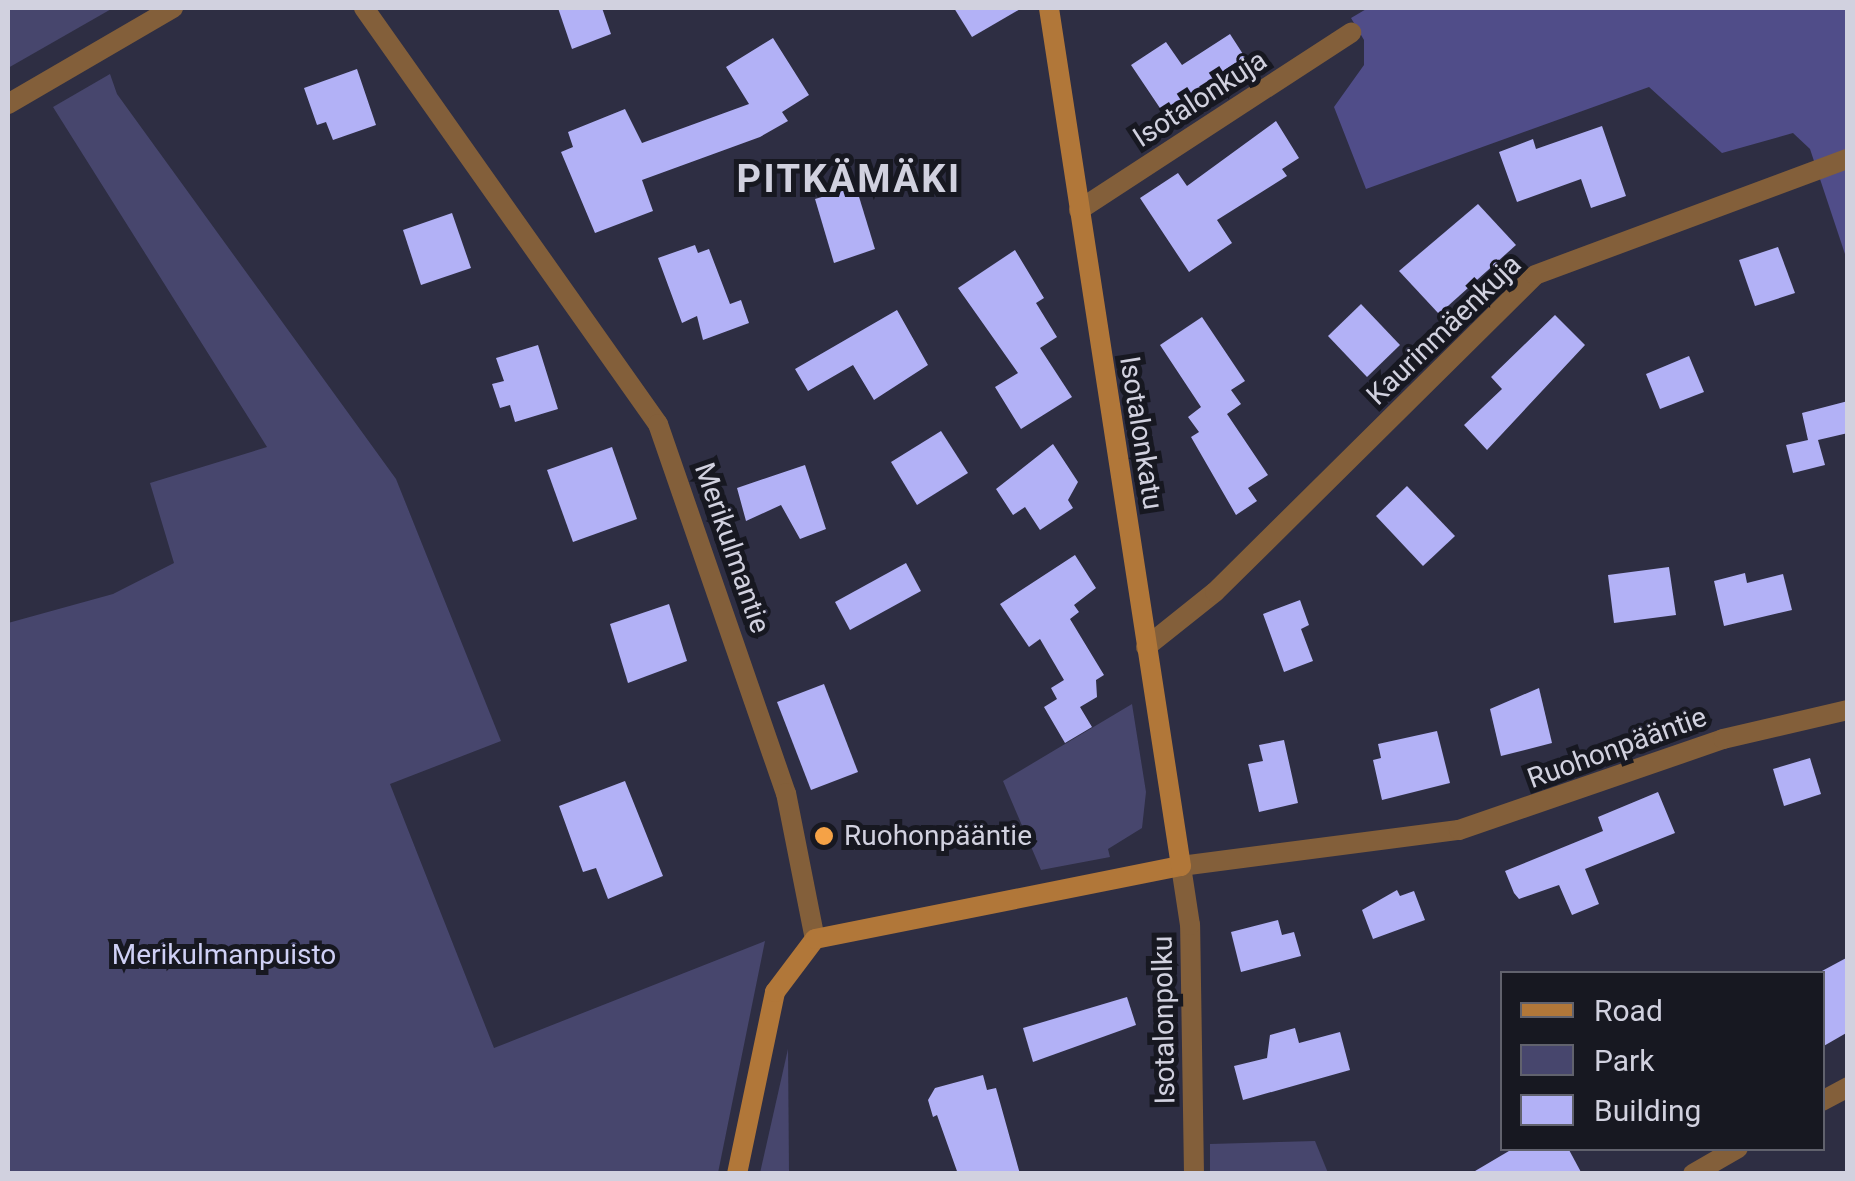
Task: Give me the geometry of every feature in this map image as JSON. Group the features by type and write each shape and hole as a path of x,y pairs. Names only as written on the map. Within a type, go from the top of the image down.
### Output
{"street":[{"path":"8,104 173,8"},
{"name":"Merikulmantie","path":"364,8 658,424 786,793 815,940"},
{"name":"Isotalonkatu","path":"1049,8 1181,866"},
{"name":"Isotalonkuja","path":"1079,210 1351,33"},
{"name":"Kaurinmäenkuja","path":"1146,647 1216,592 1535,275 1847,160"},
{"name":"Ruohonpääntie","path":"815,940 1181,866 1459,830 1723,740 1848,710"},
{"name":"Isotalonpolku","path":"1181,866 1190,925 1194,1174"},
{"path":"736,1174 775,992 793,961 815,940"},
{"path":"1825,1098 1848,1086"},
{"path":"1693,1174 1733,1151"}],"green space":[{"path":"8,8 113,8 8,68"},
{"name":"Merikulmanpuisto","path":"110,74 117,94 396,479 501,741 390,784 494,1048 765,941 718,1173 8,1173 8,623 113,594 174,563 150,483 267,447 53,107"},
{"path":"1132,704 1146,792 1142,828 1108,849 1110,857 1041,870 1003,781"},
{"path":"788,1049 789,1173 760,1173"},
{"path":"1315,1141 1328,1173 1210,1173 1210,1144"}],"shaded area":[{"path":"1368,8 1847,8 1847,260 1810,149 1793,133 1722,153 1649,87 1366,189 1334,107 1364,65 1364,40 1351,18"}],"building":[{"path":"558,8 602,8 611,34 572,49"},
{"path":"954,8 1022,8 972,37"},
{"path":"1230,34 1250,65 1168,120 1131,65 1166,42 1182,65"},
{"path":"773,38 809,95 782,112 788,121 760,137 642,180 653,211 595,233 561,152 573,147 568,132 625,109 642,143 749,104 726,67"},
{"path":"357,69 376,125 333,140 326,122 317,125 304,88"},
{"path":"1276,121 1299,158 1282,169 1287,176 1217,220 1232,243 1189,272 1140,198 1178,173 1187,186"},
{"path":"1602,126 1626,196 1591,208 1581,179 1517,202 1499,152 1533,139 1536,149"},
{"path":"856,187 875,249 834,263 815,199"},
{"path":"1478,204 1516,245 1439,314 1399,271"},
{"path":"452,213 471,268 421,285 403,230"},
{"path":"695,245 698,253 709,249 730,304 741,300 749,323 703,340 697,316 682,323 658,258"},
{"path":"1778,247 1795,293 1755,306 1739,260"},
{"path":"1015,250 1044,298 1036,303 1057,337 1040,348 1072,397 1021,429 995,387 1018,373 958,288"},
{"path":"1361,304 1400,345 1367,377 1328,336"},
{"path":"897,310 928,365 874,400 853,365 808,391 795,369"},
{"path":"1555,315 1585,345 1487,450 1464,425 1502,389 1491,377"},
{"path":"1202,317 1245,381 1231,390 1241,404 1227,414 1268,475 1248,488 1257,501 1236,515 1191,437 1199,432 1188,417 1201,407 1160,345"},
{"path":"538,345 558,409 515,422 510,405 500,408 492,384 504,381 496,358"},
{"path":"1689,356 1704,392 1660,409 1646,374"},
{"path":"1848,401 1848,433 1818,440 1825,465 1793,473 1786,445 1808,440 1802,413"},
{"path":"941,431 968,473 917,505 891,462"},
{"path":"1053,444 1078,482 1068,500 1073,508 1040,530 1025,507 1013,515 996,489"},
{"path":"612,447 637,519 573,542 547,470"},
{"path":"805,465 826,529 800,539 781,505 746,521 737,488"},
{"path":"1407,486 1455,536 1423,566 1376,516"},
{"path":"1075,555 1096,588 1074,605 1079,612 1070,619 1104,675 1096,680 1097,697 1080,707 1092,727 1065,743 1044,707 1057,699 1051,688 1064,680 1040,639 1029,647 1000,604"},
{"path":"906,563 921,591 850,630 835,602"},
{"path":"1669,567 1676,615 1614,623 1608,575"},
{"path":"1745,573 1747,583 1783,574 1792,610 1724,626 1714,581"},
{"path":"1300,600 1309,625 1301,629 1313,661 1284,672 1263,614"},
{"path":"669,604 687,661 628,683 610,624"},
{"path":"824,684 858,772 811,790 777,702"},
{"path":"1539,688 1552,743 1501,756 1490,709"},
{"path":"1437,731 1450,783 1382,800 1373,760 1381,758 1378,744"},
{"path":"1284,740 1298,803 1259,812 1248,764 1263,761 1259,745"},
{"path":"1810,758 1821,794 1784,806 1773,769"},
{"path":"625,781 663,876 608,899 596,868 583,872 559,806"},
{"path":"1658,792 1675,833 1585,869 1599,904 1572,915 1559,885 1519,899 1514,893 1505,871 1603,831 1598,817"},
{"path":"1397,890 1400,896 1414,891 1425,920 1373,939 1362,910"},
{"path":"1278,920 1282,935 1294,932 1301,956 1241,972 1231,932"},
{"path":"1848,957 1848,1032 1825,1045 1825,971"},
{"path":"1127,997 1136,1025 1033,1062 1023,1028"},
{"path":"1295,1028 1299,1043 1340,1032 1350,1070 1243,1100 1234,1066 1267,1058 1270,1035"},
{"path":"983,1075 987,1090 996,1088 1020,1174 958,1174 937,1115 933,1117 928,1100 935,1088"},
{"path":"1509,1151 1570,1151 1582,1174 1470,1174"}],"place":[{"name":"Ruohonpääntie","path":"824,836"}],"district":[{"name":"PITKÄMÄKI","path":"849,180"}]}
